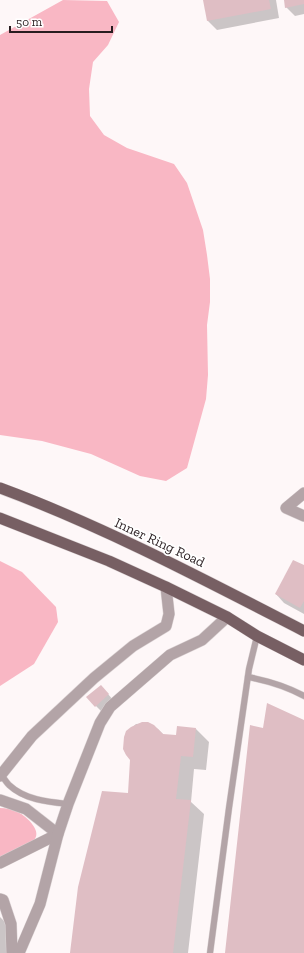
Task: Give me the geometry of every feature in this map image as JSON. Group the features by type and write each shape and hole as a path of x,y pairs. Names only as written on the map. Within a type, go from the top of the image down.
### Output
{"main road":[{"name":"Inner Ring Road","path":"0,488 29,499 169,561 304,631"},
{"path":"0,518 109,561 227,617 257,636 304,660"}],"street":[{"path":"304,493 286,508 304,516"},
{"path":"1,775 32,736 94,678 134,646 166,626 169,614 166,588"},
{"path":"19,953 40,904 58,834 68,804 100,723 110,707 170,655 202,640 227,617"},
{"path":"0,800 26,809 58,834"},
{"path":"0,863 58,834"},
{"path":"0,899 3,900 11,924 12,953"}],"lane":[{"path":"210,953 248,677 257,636"},
{"path":"248,677 270,681 292,689 304,696"},
{"path":"1,775 9,785 24,794 43,802 68,804"}],"shaded area":[{"path":"63,0 107,1 119,22 108,45 93,62 89,89 90,116 104,135 127,148 174,164 187,183 203,230 210,279 210,302 207,325 208,375 206,399 187,468 166,481 140,476 91,454 42,441 0,435 0,35"},
{"path":"0,561 22,572 56,607 58,622 34,664 0,686"},
{"path":"0,808 11,809 21,814 33,825 36,837 33,841 22,848 0,858"}],"building":[{"path":"203,0 269,0 271,9 207,21"},
{"path":"284,0 304,0 304,4 285,8"},
{"path":"293,560 304,565 304,601 300,608 275,594"},
{"path":"101,685 109,694 95,707 86,697"},
{"path":"267,703 304,720 304,953 225,953 250,725 263,728"},
{"path":"142,722 148,722 154,725 163,734 176,735 177,726 196,728 193,757 181,756 176,799 191,800 173,953 70,953 78,887 102,791 128,793 130,760 123,749 124,737 126,731"}]}
